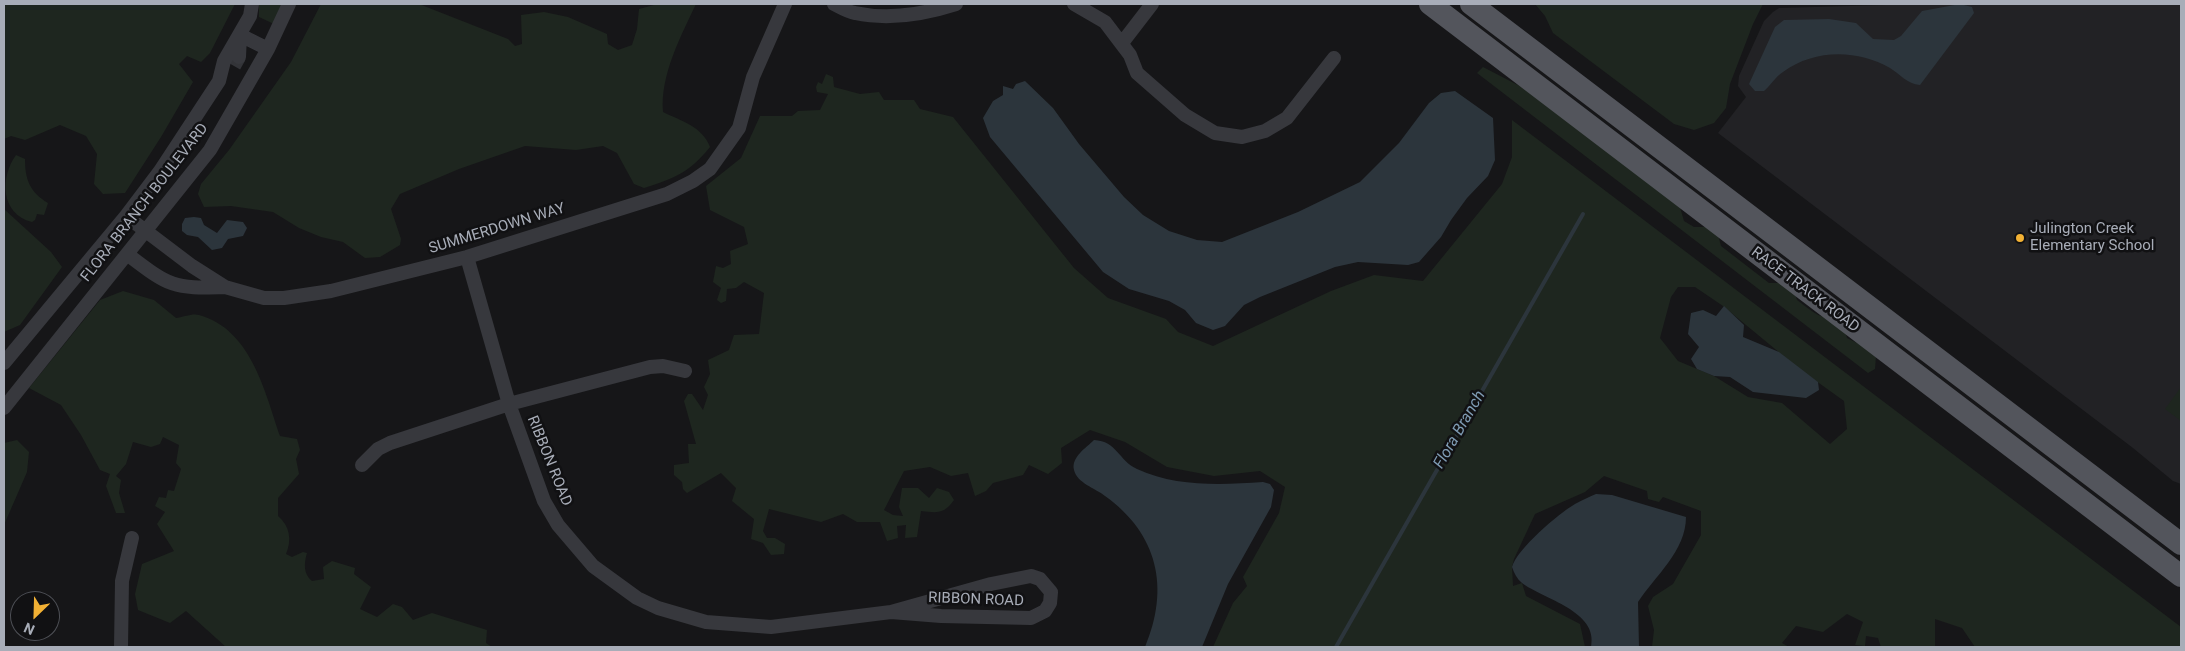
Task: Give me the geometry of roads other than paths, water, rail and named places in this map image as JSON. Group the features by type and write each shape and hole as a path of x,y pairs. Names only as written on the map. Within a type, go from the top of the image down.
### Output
{"main road":[{"name":"RACE TRACK ROAD","path":"1430,4 2181,576"},
{"name":"RACE TRACK ROAD","path":"1471,4 2181,544"},
{"path":"1884,350 1901,331"},
{"path":"1949,399 1964,379"},
{"path":"2089,506 2109,506 2126,502"}],"street":[{"name":"FLORA BRANCH BOULEVARD","path":"4,362 126,216 160,171 219,82 224,61 250,16 252,4"},
{"name":"FLORA BRANCH BOULEVARD","path":"4,408 210,150 268,48 289,4"},
{"name":"SUMMERDOWN WAY","path":"126,216 192,266 225,288 264,298 312,296 468,257 667,194 693,182 710,169 739,128 753,77 785,4"},
{"path":"834,4 854,13 886,16 922,13 956,4"},
{"path":"1074,4 1105,22 1122,43 1137,73 1185,115 1215,133 1242,137 1265,132 1287,118 1334,58"},
{"path":"1122,43 1152,4"},
{"path":"219,82 237,61 240,35 268,48"},
{"path":"127,254 158,278 172,285 184,288 225,288"},
{"name":"RIBBON ROAD","path":"468,257 509,404 535,480 558,525 593,566 637,598 683,617 706,622 771,627 891,612 950,595 1031,576 1040,579 1051,592 1050,603 1045,611 1031,618 941,616 891,612"},
{"path":"362,465 378,449 390,443 509,404 650,367 669,367 686,371"},
{"path":"121,647 120,604 122,581 132,538"}],"waterway":[{"name":"Flora Branch","path":"1336,647 1583,214"}],"tunnel":[{"path":"234,66 239,57"}],"place":[{"name":"Julington Creek Elementary School","path":"2020,238"}]}
